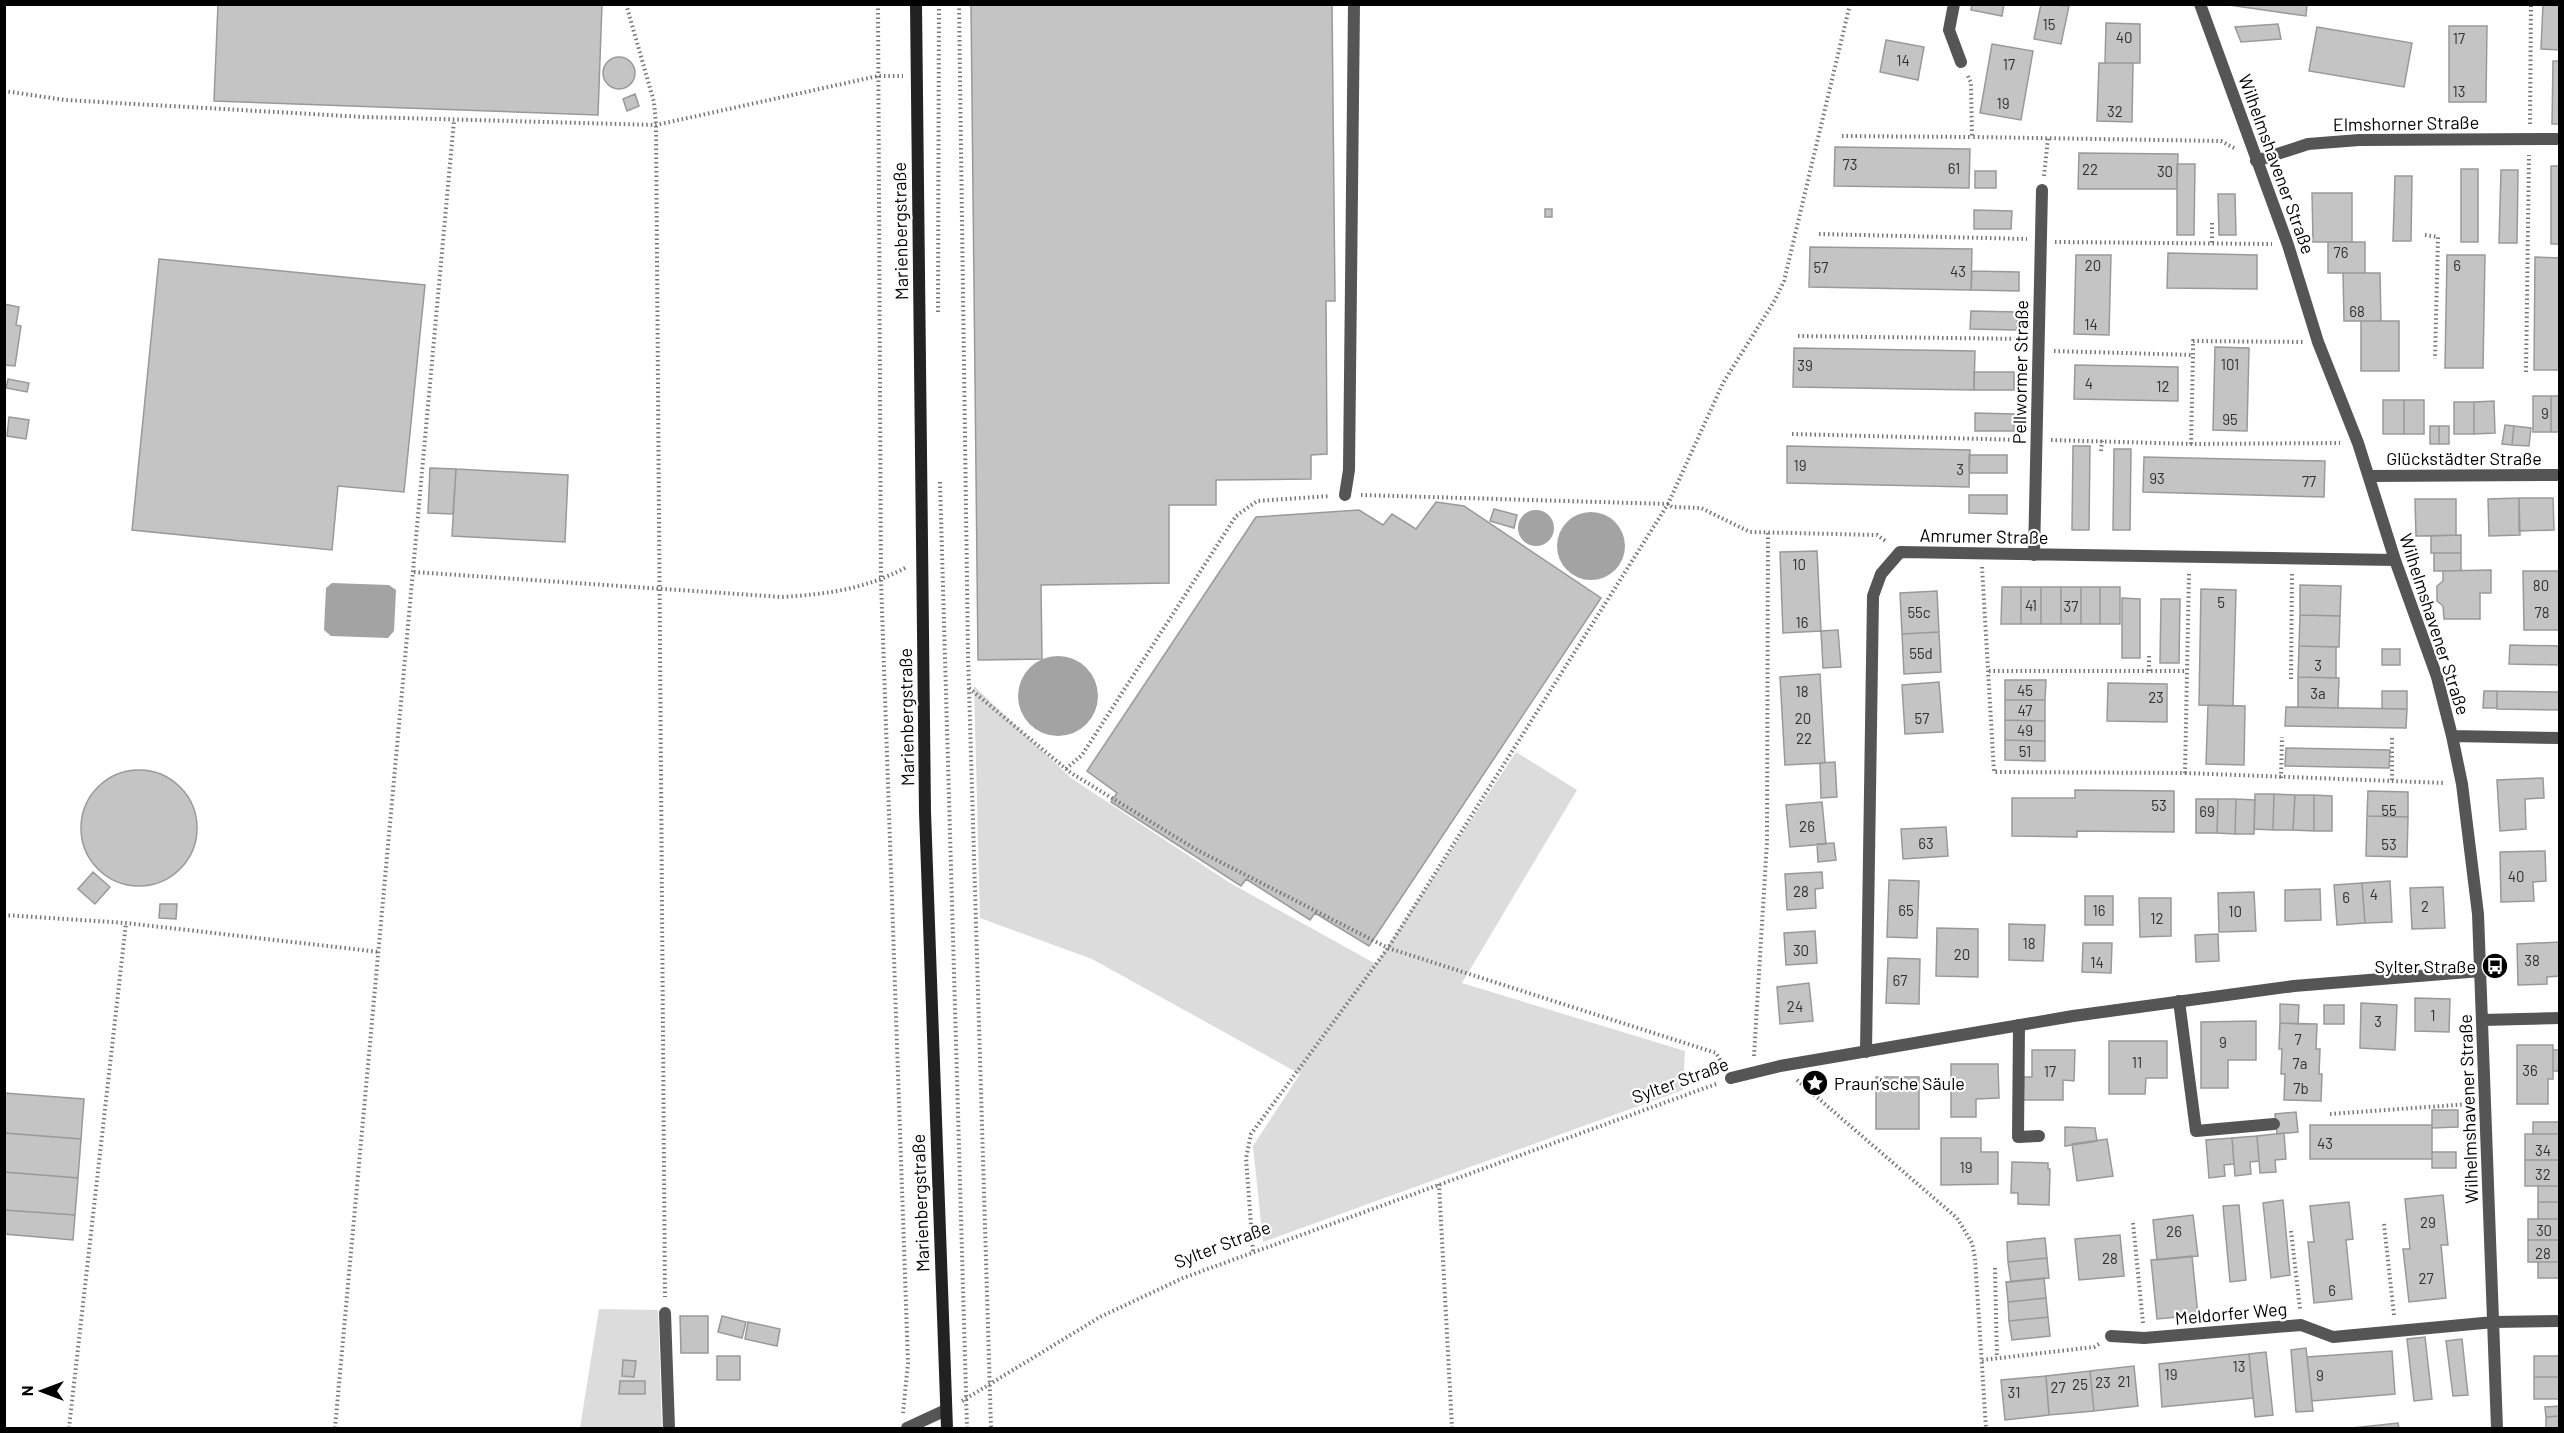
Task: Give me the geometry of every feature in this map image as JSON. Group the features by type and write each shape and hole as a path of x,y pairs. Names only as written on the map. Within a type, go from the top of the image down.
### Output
{"main road":[{"name":"Marienbergstraße","path":"916,4 926,835 946,1428"}],"street":[{"path":"1345,495 1349,470 1354,4"},
{"path":"1954,4 1949,30 1961,62"},
{"name":"Wilhelmshavener Straße","path":"2200,4 2288,245 2318,342 2358,443 2437,677 2452,736 2462,784 2478,914 2497,1428"},
{"name":"Elmshorner Straße","path":"2256,161 2308,144 2359,140 2559,139"},
{"name":"Pellwormer Straße","path":"2034,555 2042,190"},
{"name":"Glückstädter Straße","path":"2369,476 2559,475"},
{"name":"Amrumer Straße","path":"1866,1052 1874,596 1881,574 1900,552 2396,560"},
{"path":"2452,736 2559,738"},
{"name":"Sylter Straße","path":"1731,1078 1780,1066 2019,1025 2179,1001 2377,977 2481,971"},
{"path":"2179,1001 2196,1131 2274,1124"},
{"path":"2483,1020 2559,1018"},
{"path":"2019,1025 2018,1137 2039,1136"},
{"path":"665,1313 669,1428"},
{"name":"Meldorfer Weg","path":"2111,1336 2144,1338 2301,1325 2333,1337 2494,1322 2559,1321"},
{"path":"905,1423 946,1410"}],"path":[{"path":"626,4 654,102 656,125 665,1313"},
{"path":"878,4 880,581 908,1363 905,1423"},
{"path":"938,322 939,4"},
{"path":"959,4 969,688 991,1428"},
{"path":"1253,1251 1246,1158 1251,1134 1388,948 1668,504 1723,383 1775,300 1784,281 1850,4"},
{"path":"2526,372 2531,4"},
{"path":"1961,62 1971,83 1972,137"},
{"path":"4,91 65,100 454,120 656,125 878,76 916,75"},
{"path":"335,1428 454,120"},
{"path":"1842,136 2221,141 2256,161"},
{"path":"2042,190 2048,138"},
{"path":"2212,223 2212,244"},
{"path":"1819,234 2024,238 2041,242 2288,245"},
{"path":"2425,235 2438,237 2436,359"},
{"path":"1798,336 2038,345 2193,355"},
{"path":"2191,444 2193,341 2318,342"},
{"path":"1792,434 2191,444 2358,443"},
{"path":"2101,451 2102,440"},
{"path":"940,477 967,1428"},
{"path":"1066,769 1082,755 1236,516 1257,501 1345,495 1668,504 1672,507 1701,508 1750,532 1877,535 1900,552"},
{"path":"1761,1072 1752,1052 1767,841 1768,532"},
{"path":"1981,555 1994,772 2185,773 2462,784"},
{"path":"2185,773 2189,558"},
{"path":"414,572 660,586 782,597 831,594 880,581 921,559"},
{"path":"2291,679 2292,559"},
{"path":"2149,656 2149,672"},
{"path":"1989,671 2186,671"},
{"path":"969,688 1066,769 1197,850 1388,948 1716,1053 1731,1078"},
{"path":"2281,778 2282,737"},
{"path":"2392,738 2392,780"},
{"path":"4,915 126,923 380,952"},
{"path":"69,1428 126,923"},
{"path":"1780,1066 1957,1218 1967,1231 1975,1258 1986,1428"},
{"name":"Sylter Straße","path":"946,1410 989,1387 1134,1299 1253,1251 1588,1133 1731,1078"},
{"path":"2330,1114 2485,1103"},
{"path":"1439,1184 1452,1428"},
{"path":"2133,1223 2144,1338"},
{"path":"2384,1224 2395,1331"},
{"path":"2291,1231 2301,1325"},
{"path":"1995,1268 1997,1358"},
{"path":"1982,1360 2094,1347 2111,1336"}],"shaded area":[{"path":"1536,510 1548,516 1554,528 1548,540 1536,546 1524,540 1518,528 1524,516"},
{"path":"1584,512 1598,512 1610,517 1620,527 1625,546 1620,565 1610,575 1598,580 1584,580 1572,575 1562,565 1557,553 1557,539 1562,527 1572,517"},
{"path":"332,583 389,585 396,590 394,631 388,638 331,636 324,630 326,588"},
{"path":"1058,656 1073,659 1086,668 1095,681 1098,696 1095,711 1086,724 1073,733 1058,736 1043,733 1030,724 1021,711 1018,696 1021,681 1030,668 1043,659"},
{"path":"974,686 1071,778 1230,883 1376,964 1516,752 1577,790 1462,983 1685,1051 1683,1090 1263,1242 1253,1146 1300,1074 1092,959 980,918"},
{"path":"599,1309 658,1310 662,1428 580,1428"}],"building":[{"path":"218,4 602,4 598,115 214,101"},
{"path":"971,4 1332,4 1335,301 1326,301 1327,454 1311,455 1311,479 1216,480 1216,505 1169,505 1169,583 1041,585 1042,659 978,660"},
{"path":"1972,4 2004,4 2002,16 1971,10"},
{"path":"2041,4 2069,6 2061,44 2034,39"},
{"path":"2222,4 2307,4 2306,16"},
{"path":"2543,4 2560,4 2560,50 2541,49"},
{"path":"2106,23 2140,24 2140,63 2105,63"},
{"path":"2278,24 2281,39 2241,42 2235,27"},
{"path":"2449,26 2487,26 2486,102 2449,102"},
{"path":"2317,27 2412,43 2404,87 2309,71"},
{"path":"1886,40 1924,47 1918,80 1880,72"},
{"path":"1992,44 2033,51 2021,120 1980,113"},
{"path":"619,57 630,62 635,73 630,84 619,89 608,84 603,73 608,62"},
{"path":"2553,61 2560,61 2560,124 2552,124"},
{"path":"2099,63 2133,63 2132,122 2097,121"},
{"path":"635,94 639,106 627,111 623,99"},
{"path":"1835,147 1970,149 1969,188 1834,186"},
{"path":"2079,153 2178,154 2177,189 2078,189"},
{"path":"2177,164 2195,164 2194,235 2177,235"},
{"path":"2551,166 2560,166 2560,244 2551,244"},
{"path":"2461,169 2478,169 2478,242 2461,242"},
{"path":"2501,170 2518,170 2517,243 2499,243"},
{"path":"1975,171 1996,171 1996,188 1975,188"},
{"path":"2395,176 2412,176 2411,241 2393,241"},
{"path":"2312,193 2352,193 2352,242 2313,242"},
{"path":"2218,194 2235,194 2236,235 2219,235"},
{"path":"1545,209 1552,209 1552,217 1545,217"},
{"path":"1974,210 2012,211 2011,229 1974,229"},
{"path":"2328,242 2365,242 2365,273 2328,273"},
{"path":"1810,247 1972,249 1971,290 1809,287"},
{"path":"2168,253 2257,255 2257,289 2167,288"},
{"path":"2076,255 2111,255 2109,335 2074,334"},
{"path":"2447,255 2485,255 2483,368 2445,368"},
{"path":"2535,257 2560,258 2560,370 2534,370"},
{"path":"159,259 425,285 404,492 338,486 332,550 132,530"},
{"path":"1972,271 2019,272 2019,291 1971,290"},
{"path":"2343,273 2380,273 2381,321 2344,321"},
{"path":"4,304 19,307 16,325 21,326 15,366 4,365"},
{"path":"1971,311 2017,312 2017,330 1970,329"},
{"path":"2361,321 2399,321 2399,371 2361,371"},
{"path":"2215,347 2249,348 2247,431 2213,430"},
{"path":"1794,348 1975,351 1974,390 1793,387"},
{"path":"2075,365 2178,367 2178,401 2074,399"},
{"path":"1974,372 2014,372 2014,390 1974,390"},
{"path":"8,379 29,383 27,392 6,388"},
{"path":"2533,396 2551,396 2551,432 2533,432"},
{"path":"2551,396 2560,396 2560,432 2551,432"},
{"path":"2383,400 2404,400 2404,434 2383,434"},
{"path":"2404,400 2424,400 2424,434 2404,434"},
{"path":"2494,401 2495,433 2474,434 2474,402"},
{"path":"2454,402 2474,402 2474,434 2454,434"},
{"path":"1975,413 2014,414 2014,431 1975,431"},
{"path":"9,417 29,420 26,439 7,436"},
{"path":"2505,425 2514,426 2512,445 2502,444"},
{"path":"2430,426 2439,426 2439,444 2430,444"},
{"path":"2439,426 2449,426 2449,444 2439,444"},
{"path":"2514,426 2531,428 2529,446 2512,445"},
{"path":"1787,446 1970,450 1969,487 1787,483"},
{"path":"2073,446 2090,446 2089,530 2072,530"},
{"path":"2114,449 2131,449 2130,530 2113,530"},
{"path":"1969,455 2007,455 2007,473 1969,473"},
{"path":"2144,457 2325,461 2324,497 2143,492"},
{"path":"430,468 456,469 453,514 428,513"},
{"path":"456,469 568,475 565,542 452,536"},
{"path":"1969,495 2007,495 2007,514 1969,513"},
{"path":"2519,498 2553,498 2554,530 2519,531"},
{"path":"2519,498 2520,535 2489,536 2488,499"},
{"path":"2415,499 2456,499 2456,535 2416,536"},
{"path":"1436,502 1464,506 1601,598 1369,946 1315,913 1310,920 1246,879 1241,886 1111,802 1117,793 1087,771 1256,517 1359,510 1383,525 1392,514 1416,529"},
{"path":"1494,509 1517,515 1514,528 1490,521"},
{"path":"2461,535 2461,553 2431,553 2431,536"},
{"path":"1817,551 1821,631 1783,633 1780,552"},
{"path":"2434,553 2461,553 2461,571 2434,571"},
{"path":"2491,570 2491,593 2480,593 2480,619 2444,619 2443,606 2437,601 2437,586 2443,581 2443,571"},
{"path":"2523,571 2560,571 2560,630 2524,630"},
{"path":"2300,585 2341,586 2340,616 2300,615"},
{"path":"2002,587 2021,587 2021,624 2001,624"},
{"path":"2021,587 2041,587 2041,624 2021,624"},
{"path":"2041,587 2061,587 2061,624 2041,624"},
{"path":"2061,587 2081,587 2081,624 2061,624"},
{"path":"2081,587 2100,587 2100,624 2081,624"},
{"path":"2100,587 2120,587 2120,624 2100,624"},
{"path":"2201,589 2236,590 2233,706 2199,705"},
{"path":"1937,591 1939,632 1902,634 1900,593"},
{"path":"2122,598 2140,599 2140,658 2122,658"},
{"path":"2161,599 2180,599 2179,663 2160,663"},
{"path":"2300,615 2340,616 2339,647 2299,646"},
{"path":"1838,630 1841,667 1823,668 1821,631"},
{"path":"1939,632 1941,672 1904,674 1902,634"},
{"path":"2510,645 2560,646 2560,665 2509,664"},
{"path":"2299,646 2336,647 2336,678 2298,677"},
{"path":"2382,649 2400,649 2400,665 2382,665"},
{"path":"1820,674 1825,763 1785,765 1780,677"},
{"path":"2298,677 2339,678 2338,708 2298,707"},
{"path":"2005,680 2046,680 2045,700 2005,700"},
{"path":"1939,682 1943,732 1905,734 1902,685"},
{"path":"2108,683 2167,684 2167,722 2107,721"},
{"path":"2382,691 2407,691 2407,709 2382,709"},
{"path":"2484,691 2497,691 2497,708 2483,708"},
{"path":"2497,691 2560,692 2560,710 2497,709"},
{"path":"2005,700 2045,700 2045,721 2005,720"},
{"path":"2208,705 2245,706 2244,765 2206,764"},
{"path":"2286,707 2407,709 2406,728 2285,726"},
{"path":"2005,720 2045,721 2045,741 2005,740"},
{"path":"2005,740 2045,741 2045,761 2005,760"},
{"path":"2286,748 2390,750 2389,768 2285,766"},
{"path":"1835,762 1837,797 1821,798 1820,763"},
{"path":"139,770 161,775 180,787 192,806 197,828 192,850 180,869 161,881 139,886 117,881 98,869 86,850 81,828 86,806 98,787 117,775"},
{"path":"2543,778 2544,798 2525,799 2526,829 2500,831 2497,780"},
{"path":"2075,790 2174,791 2174,832 2077,831 2077,837 2012,836 2012,798 2075,798"},
{"path":"2368,791 2408,792 2408,817 2367,816"},
{"path":"2255,794 2274,794 2273,830 2254,829"},
{"path":"2274,794 2295,795 2293,830 2273,830"},
{"path":"2295,795 2314,795 2314,831 2293,830"},
{"path":"2314,795 2332,796 2332,831 2314,831"},
{"path":"2196,799 2218,799 2217,833 2196,833"},
{"path":"2218,799 2236,799 2235,834 2217,833"},
{"path":"2236,799 2255,800 2254,834 2235,834"},
{"path":"1822,802 1826,844 1790,847 1786,805"},
{"path":"2367,816 2408,817 2407,857 2366,856"},
{"path":"1946,827 1948,856 1903,859 1901,829"},
{"path":"1834,843 1836,860 1818,862 1817,844"},
{"path":"2545,851 2546,881 2533,882 2534,901 2501,902 2500,852"},
{"path":"93,872 110,887 95,904 78,889"},
{"path":"1822,872 1823,888 1815,889 1816,908 1787,910 1785,874"},
{"path":"1889,880 1919,881 1917,938 1887,937"},
{"path":"2390,881 2392,922 2365,923 2362,883"},
{"path":"2362,883 2365,923 2337,925 2334,885"},
{"path":"2443,887 2445,928 2412,929 2410,888"},
{"path":"2320,889 2321,920 2285,921 2285,890"},
{"path":"2254,892 2256,931 2219,932 2218,893"},
{"path":"2085,896 2113,896 2113,925 2085,925"},
{"path":"2139,898 2171,898 2171,936 2140,937"},
{"path":"160,904 177,904 176,919 159,918"},
{"path":"2009,924 2045,925 2043,961 2009,960"},
{"path":"1937,928 1978,929 1978,977 1936,976"},
{"path":"1815,931 1817,963 1786,965 1784,933"},
{"path":"2218,934 2219,961 2196,962 2195,935"},
{"path":"2560,942 2560,976 2547,977 2547,984 2518,985 2517,944"},
{"path":"2083,943 2112,943 2111,973 2082,972"},
{"path":"1888,958 1920,959 1919,1004 1886,1003"},
{"path":"1809,983 1813,1021 1780,1024 1777,987"},
{"path":"2415,998 2450,999 2449,1032 2415,1031"},
{"path":"2361,1003 2397,1005 2395,1050 2360,1048"},
{"path":"2280,1004 2299,1005 2298,1024 2280,1023"},
{"path":"2324,1005 2344,1005 2344,1024 2324,1024"},
{"path":"2256,1021 2256,1060 2228,1060 2228,1088 2201,1088 2201,1022"},
{"path":"2280,1023 2317,1024 2316,1049 2320,1049 2319,1074 2322,1074 2321,1101 2284,1100 2285,1074 2281,1074 2282,1049 2279,1049"},
{"path":"2109,1041 2167,1041 2167,1078 2146,1078 2145,1094 2109,1094"},
{"path":"2517,1045 2553,1045 2553,1079 2548,1079 2548,1104 2517,1104"},
{"path":"2032,1050 2075,1050 2074,1081 2063,1080 2063,1100 2023,1100 2024,1077 2032,1077"},
{"path":"2553,1050 2560,1050 2560,1071 2553,1071"},
{"path":"1951,1064 1998,1064 1999,1098 1976,1099 1976,1117 1951,1117"},
{"path":"1876,1077 1919,1077 1919,1129 1876,1129"},
{"path":"4,1093 84,1099 81,1139 4,1133"},
{"path":"2432,1110 2458,1110 2458,1127 2432,1128"},
{"path":"2296,1112 2298,1132 2277,1134 2275,1114"},
{"path":"2533,1122 2560,1122 2560,1134 2533,1134"},
{"path":"2310,1125 2432,1125 2432,1159 2310,1159"},
{"path":"2065,1127 2095,1128 2097,1141 2065,1146"},
{"path":"4,1133 81,1139 78,1178 4,1172"},
{"path":"2284,1133 2286,1159 2275,1160 2276,1172 2260,1173 2257,1136"},
{"path":"2525,1134 2560,1134 2560,1160 2525,1160"},
{"path":"2257,1136 2259,1161 2250,1162 2251,1174 2235,1176 2232,1138"},
{"path":"1941,1138 1981,1138 1981,1152 1998,1152 1998,1184 1941,1185"},
{"path":"2232,1138 2234,1164 2224,1165 2225,1176 2209,1178 2206,1140"},
{"path":"2107,1139 2113,1176 2077,1181 2072,1144"},
{"path":"2432,1152 2456,1152 2456,1168 2432,1168"},
{"path":"2525,1160 2560,1160 2560,1186 2525,1186"},
{"path":"2012,1162 2048,1163 2048,1169 2050,1169 2049,1205 2018,1204 2018,1193 2011,1193"},
{"path":"4,1172 78,1178 75,1215 4,1210"},
{"path":"2538,1186 2560,1186 2560,1202 2538,1202"},
{"path":"2443,1195 2448,1245 2441,1245 2446,1298 2409,1302 2403,1249 2410,1249 2405,1199"},
{"path":"2283,1200 2290,1275 2271,1278 2263,1203"},
{"path":"2349,1202 2353,1239 2346,1240 2352,1299 2314,1303 2308,1242 2314,1242 2310,1206"},
{"path":"2538,1202 2560,1202 2560,1219 2538,1219"},
{"path":"2239,1205 2246,1280 2230,1282 2223,1206"},
{"path":"4,1210 75,1215 73,1240 4,1234"},
{"path":"2193,1215 2198,1256 2157,1260 2153,1220"},
{"path":"2528,1219 2560,1219 2560,1240 2528,1240"},
{"path":"2120,1235 2124,1276 2079,1280 2075,1239"},
{"path":"2045,1238 2047,1258 2008,1262 2007,1242"},
{"path":"2528,1240 2560,1240 2560,1262 2528,1262"},
{"path":"2192,1256 2198,1315 2157,1319 2151,1260"},
{"path":"2047,1258 2049,1278 2011,1282 2008,1262"},
{"path":"2538,1262 2560,1262 2560,1278 2538,1278"},
{"path":"2044,1278 2046,1298 2008,1302 2006,1282"},
{"path":"2046,1298 2048,1317 2009,1321 2008,1302"},
{"path":"680,1316 708,1316 708,1353 681,1353"},
{"path":"722,1316 746,1322 742,1338 718,1332"},
{"path":"2048,1317 2050,1336 2012,1340 2009,1321"},
{"path":"748,1322 780,1329 777,1346 745,1339"},
{"path":"2425,1337 2432,1399 2414,1401 2407,1339"},
{"path":"2462,1339 2468,1395 2453,1396 2446,1341"},
{"path":"2306,1348 2313,1411 2296,1412 2291,1350"},
{"path":"2392,1351 2395,1394 2312,1401 2307,1357"},
{"path":"2266,1352 2273,1415 2255,1417 2249,1354"},
{"path":"2249,1354 2253,1398 2162,1407 2159,1364"},
{"path":"717,1356 740,1356 740,1380 717,1380"},
{"path":"2534,1356 2560,1356 2560,1377 2534,1377"},
{"path":"623,1360 636,1361 634,1377 622,1376"},
{"path":"2134,1366 2138,1406 2094,1411 2090,1371"},
{"path":"2090,1371 2094,1411 2049,1415 2046,1376"},
{"path":"2046,1376 2049,1415 2005,1420 2001,1380"},
{"path":"2534,1377 2560,1377 2560,1399 2534,1399"},
{"path":"620,1381 645,1381 645,1394 619,1394"},
{"path":"2560,1406 2560,1416 2546,1417 2545,1407"},
{"path":"2560,1416 2560,1428 2546,1428 2546,1417"},
{"path":"2398,1423 2399,1428 2352,1428"}],"place":[{"name":"Sylter Straße","path":"2495,966"},
{"name":"Praun’sche Säule","path":"1815,1083"}]}
